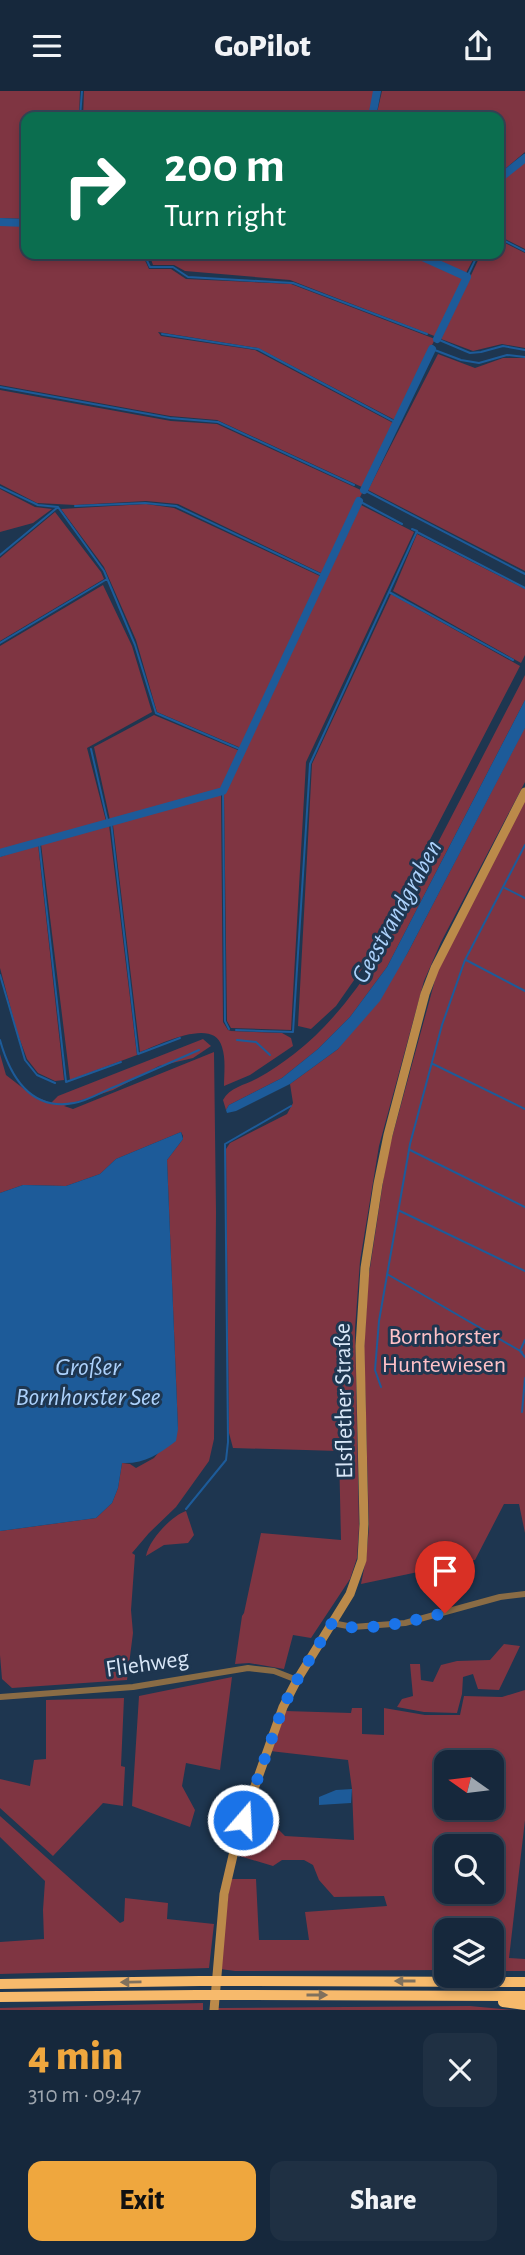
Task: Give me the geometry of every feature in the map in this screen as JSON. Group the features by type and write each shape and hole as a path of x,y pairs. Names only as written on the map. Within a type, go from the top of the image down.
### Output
{"highway":[{"path":"0,1984 200,1981 524,1982"},
{"path":"0,1997 234,1994 525,1996"},
{"path":"473,1995 491,2001 525,2005"}],"main road":[{"name":"Elsflether Straße","path":"214,2010 224,1894 233,1850 271,1736 297,1680 356,1580 363,1552 361,1307 370,1230 388,1135 425,994 435,968 525,792"}],"street":[{"path":"332,1623 353,1627 405,1623 500,1597 525,1594"},
{"name":"Fliehweg","path":"0,1697 132,1687 248,1668 274,1671 297,1680"}],"green space":[{"path":"0,91 80,91 79,112 21,112 21,219 0,218"},
{"path":"84,91 374,91 370,112 83,112"},
{"path":"382,91 525,91 525,152 504,170 504,112 377,112"},
{"path":"525,160 525,249 504,238 504,177"},
{"path":"0,225 21,226 21,259 144,259 149,269 171,269 186,279 291,284 435,339 395,420 258,348 158,332 161,336 255,350 395,424 364,488 217,420 170,416 0,385"},
{"path":"504,242 525,253 525,348 502,344 473,351 441,339 479,259 504,259"},
{"path":"151,259 423,259 461,276 463,282 437,337 290,280 185,271 174,265 153,265"},
{"path":"434,259 473,259 466,273"},
{"path":"438,354 475,368 503,358 525,358 525,571 368,490"},
{"path":"0,390 171,421 217,424 363,491 323,574 178,504 146,501 75,505 37,503 0,484"},
{"path":"0,489 35,507 52,509 33,523 0,532"},
{"path":"146,504 174,508 322,577 241,748 157,712 136,640 104,567 61,509"},
{"path":"361,505 414,532 306,762 291,1030 231,1028 227,1021 224,794"},
{"path":"55,512 104,579 0,641 0,558"},
{"path":"417,534 525,589 525,655 521,663 393,591"},
{"path":"103,585 132,646 152,712 87,748 106,821 0,851 0,646"},
{"path":"391,594 520,666 366,963 336,1006 311,1029 298,1026 312,764"},
{"path":"525,675 525,700 387,967 350,1017 318,1049 282,1078 229,1105 226,1110 223,1100 226,1096 272,1069 307,1043 341,1008 370,970"},
{"path":"154,715 240,751 221,789 110,820 94,747"},
{"path":"525,727 525,782 441,942 424,981 379,1146 360,1261 355,1329 359,1527 357,1558 350,1579 311,1638 293,1635 284,1669 249,1663 235,1664 242,1616 261,1533 341,1540 339,1451 233,1448 229,1433 226,1149 230,1143 287,1114 293,1103 290,1084 338,1049 407,954"},
{"path":"221,794 223,1022 231,1031 282,1033 291,1038 293,1046 250,1075 224,1086 222,1047 217,1038 208,1034 185,1035 140,1052 113,825"},
{"name":"Bornhorster Huntewiesen","path":"525,800 525,1533 519,1504 504,1504 475,1560 361,1584 369,1528 364,1348 368,1281 387,1156 438,969"},
{"path":"109,825 137,1055 70,1080 41,844"},
{"path":"38,844 64,1080 55,1081 38,1073 27,1059 0,968 0,857"},
{"path":"203,1039 211,1046 193,1058 159,1066 113,1090 64,1106 73,1109 214,1052 214,1439 209,1461 176,1507 132,1553 135,1555 131,1610 133,1633 127,1680 12,1688 2,1679 0,1655 0,1531 96,1518 112,1503 118,1488 122,1463 136,1468 154,1458 178,1429 167,1160 183,1136 181,1132 116,1159 100,1174 66,1186 23,1185 0,1193 0,1054 6,1075 33,1096 51,1103 58,1096"},
{"path":"186,1511 194,1535 188,1543 164,1545 146,1556 151,1543 162,1529"},
{"path":"504,1644 520,1646 499,1690 478,1689 473,1674 463,1677 457,1713 424,1712 397,1707 402,1699 413,1696 410,1664 420,1664 421,1680 433,1682 441,1665 457,1661 490,1660"},
{"path":"232,1677 220,1770 186,1763 182,1786 195,1810 190,1827 132,1806 139,1696"},
{"path":"525,1690 525,1820 509,1958 525,1959 525,1971 504,1971 504,1918 434,1918 434,1970 220,1969 230,1879 256,1879 259,1940 309,1940 305,1912 387,1906 384,1896 334,1897 319,1880 313,1865 304,1860 282,1860 273,1866 236,1855 246,1823 274,1825 285,1836 354,1840 348,1760 270,1751 285,1711 351,1713 352,1708 362,1708 362,1734 384,1735 384,1708 425,1715 460,1715 464,1696 502,1697"},
{"path":"124,1698 121,1766 125,1767 123,1806 103,1803 53,1856 0,1808 0,1779 30,1786 34,1760 46,1759 46,1700"},
{"path":"0,1816 120,1923 124,1921 125,1898 168,1903 167,1919 214,1924 209,1968 0,1974 0,1942 44,1939 45,1881 0,1837"},
{"path":"203,2003 203,2010 0,2010 0,2008"},
{"path":"470,2006 513,2010 218,2010 218,2008"}],"water":[{"path":"525,700 525,728 380,1001 338,1049 290,1084 227,1113 229,1105 282,1078 318,1049 350,1017 387,967"},
{"name":"Großer Bornhorster See","path":"181,1132 183,1139 167,1160 178,1429 176,1441 150,1458 122,1463 118,1488 112,1503 96,1518 0,1531 0,1193 23,1185 66,1186 100,1174 116,1159"},
{"path":"352,1789 351,1803 319,1805 319,1797 336,1790"}],"waterway":[{"path":"80,112 82,91"},
{"path":"373,112 377,91"},
{"path":"504,175 525,158"},
{"path":"0,222 21,223"},
{"path":"504,240 525,251"},
{"path":"146,259 150,267 173,267 188,277 293,283 427,334"},
{"path":"427,259 467,277 437,339"},
{"path":"467,277 476,259"},
{"path":"162,334 258,349 397,423"},
{"path":"437,339 470,353 503,346 525,350"},
{"path":"432,349 461,360 479,363 507,355 525,357"},
{"path":"364,490 432,349"},
{"path":"0,387 170,418 218,422 354,485"},
{"path":"0,487 38,505 58,507 104,571 135,645 156,713 242,750"},
{"path":"364,490 525,574"},
{"path":"359,501 402,524"},
{"path":"0,853 223,791 359,501"},
{"path":"75,506 145,503 176,506 324,576"},
{"path":"0,555 58,507"},
{"path":"236,1030 293,1032 310,764 417,531 412,529"},
{"path":"417,532 525,588"},
{"path":"0,643 107,579"},
{"path":"389,592 513,660"},
{"path":"91,749 108,823"},
{"path":"223,791 225,1021 229,1029"},
{"path":"111,822 138,1054 180,1038"},
{"path":"39,842 66,1082 121,1062"},
{"path":"381,1387 375,1370 379,1321 410,1144 442,1025 465,960 525,845"},
{"path":"505,888 525,898"},
{"path":"466,960 525,991"},
{"path":"0,975 25,1060 37,1075 55,1083"},
{"path":"0,1040 10,1066 24,1088 45,1102 59,1104 85,1100 199,1050"},
{"path":"237,1040 256,1042 270,1055"},
{"path":"433,1064 525,1109"},
{"path":"186,1509 226,1460 228,1442 225,1144 291,1106"},
{"path":"410,1150 525,1207"},
{"path":"400,1211 525,1271"},
{"path":"387,1274 522,1352"},
{"path":"525,1340 520,1351 525,1357"},
{"path":"522,1412 525,1378"}],"route":[{"path":"243,1820 283,1707 332,1623 345,1627 405,1623 445,1613"}],"water label":[{"name":"Geestrandgraben","path":"396,911"}]}
